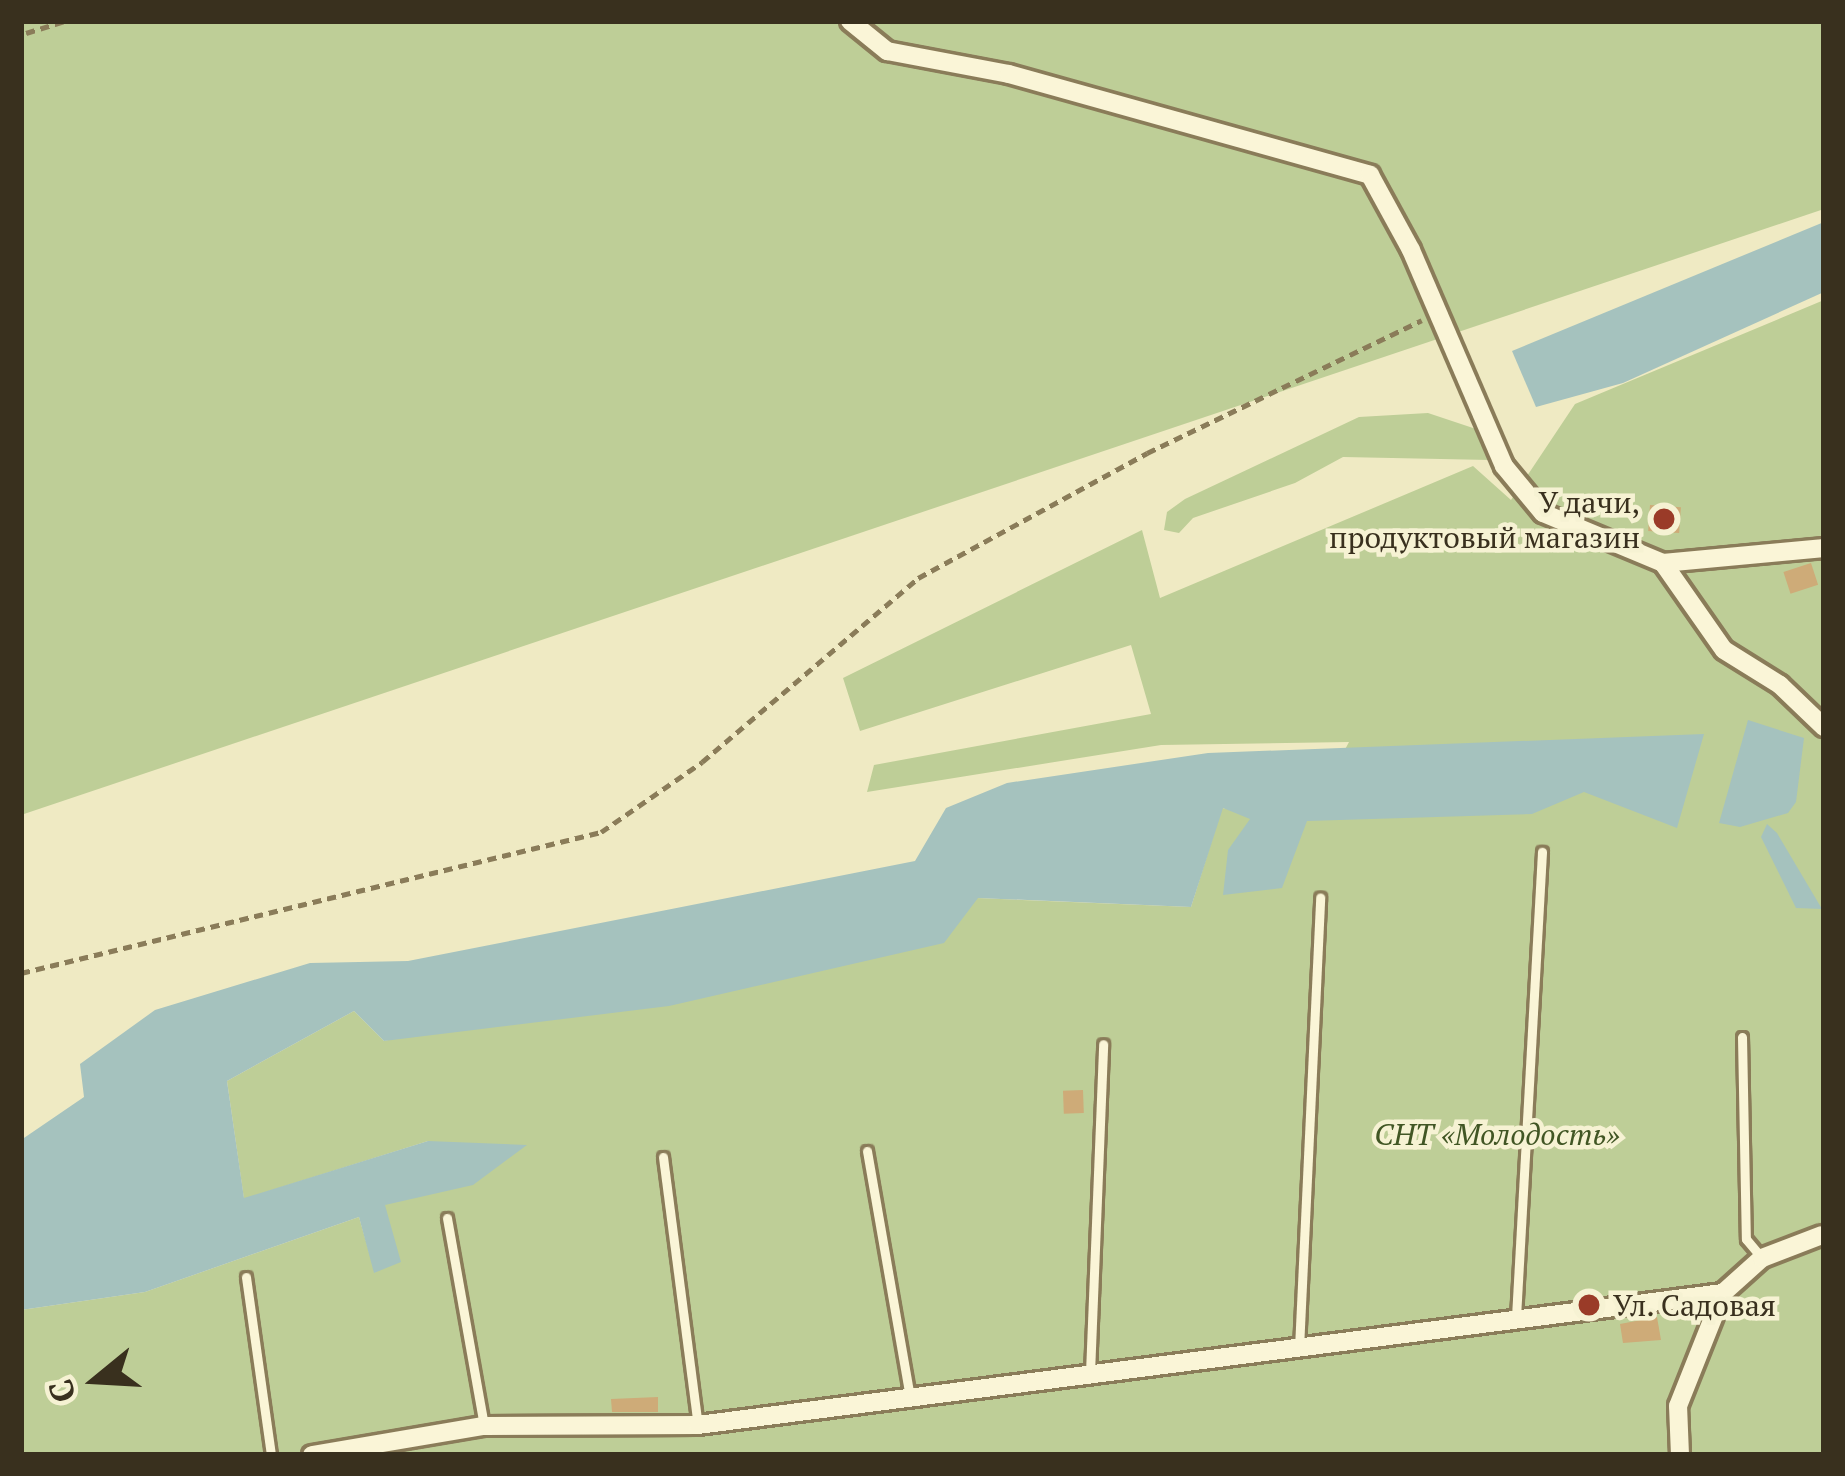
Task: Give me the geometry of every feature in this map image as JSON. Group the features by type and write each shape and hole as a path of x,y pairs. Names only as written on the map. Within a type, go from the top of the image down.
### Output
{"street":[{"path":"850,21 886,51 1009,74 1370,175 1438,312 1504,466 1544,513 1663,563 1824,548"},
{"path":"1663,563 1724,650 1780,685 1824,727"},
{"path":"1680,1455 1678,1406 1723,1294 1762,1258 1823,1232"},
{"path":"312,1455 484,1426 698,1425 909,1392 1090,1379 1516,1317 1723,1294"}],"lane":[{"path":"1516,1317 1542,852"},
{"path":"1299,1348 1319,897"},
{"path":"1742,1036 1746,1239 1762,1258"},
{"path":"1090,1379 1103,1045"},
{"path":"867,1150 909,1392"},
{"path":"663,1156 698,1425"},
{"path":"447,1218 484,1426"},
{"path":"246,1277 271,1455"}],"path":[{"path":"26,33 65,21"},
{"path":"21,973 601,832 702,762 918,578 1147,453 1438,312"}],"green space":[{"path":"21,21 1824,21 1824,209 21,815"},
{"name":"СНТ «Молодость»","path":"1824,300 1824,1455 21,1455 21,1310 145,1292 359,1217 375,1273 384,1205 428,1141 244,1199 227,1081 354,1011 384,1041 977,898 1191,907 1222,808 1307,821 1349,742 1161,745 867,792 874,765 1151,714 1131,645 860,731 843,678 1142,530 1160,598 1473,466 1511,500 1575,404"},
{"path":"1428,413 1476,429 1490,460 1343,457 1295,483 1193,518 1179,533 1164,530 1167,512 1185,499 1359,417"}],"water":[{"path":"1824,222 1824,292 1623,383 1536,407 1512,351"},
{"path":"1748,720 1804,738 1796,802 1788,813 1740,827 1719,823"},
{"path":"1704,734 1677,828 1584,792 1532,814 1307,821 1282,888 1223,895 1228,850 1250,819 1223,808 1191,907 978,898 944,943 669,1006 384,1041 354,1011 227,1081 244,1198 428,1141 527,1145 473,1185 385,1205 401,1262 374,1273 359,1217 145,1292 21,1310 21,1140 84,1097 80,1064 155,1010 310,963 408,961 915,861 946,808 1007,783 1208,753"},
{"path":"1767,824 1822,909 1796,908 1761,837"}],"building":[{"name":"У дачи, продуктовый магазин","path":"1650,505 1681,507 1679,533 1648,531"},
{"path":"1811,563 1818,585 1791,594 1783,572"},
{"path":"1083,1090 1084,1113 1064,1114 1063,1091"},
{"path":"1657,1317 1661,1340 1623,1343 1620,1324"},
{"path":"658,1397 658,1412 612,1412 611,1399"}],"place":[{"name":"У дачи, продуктовый магазин","path":"1664,519"},
{"name":"Ул. Садовая","path":"1589,1305"}]}
